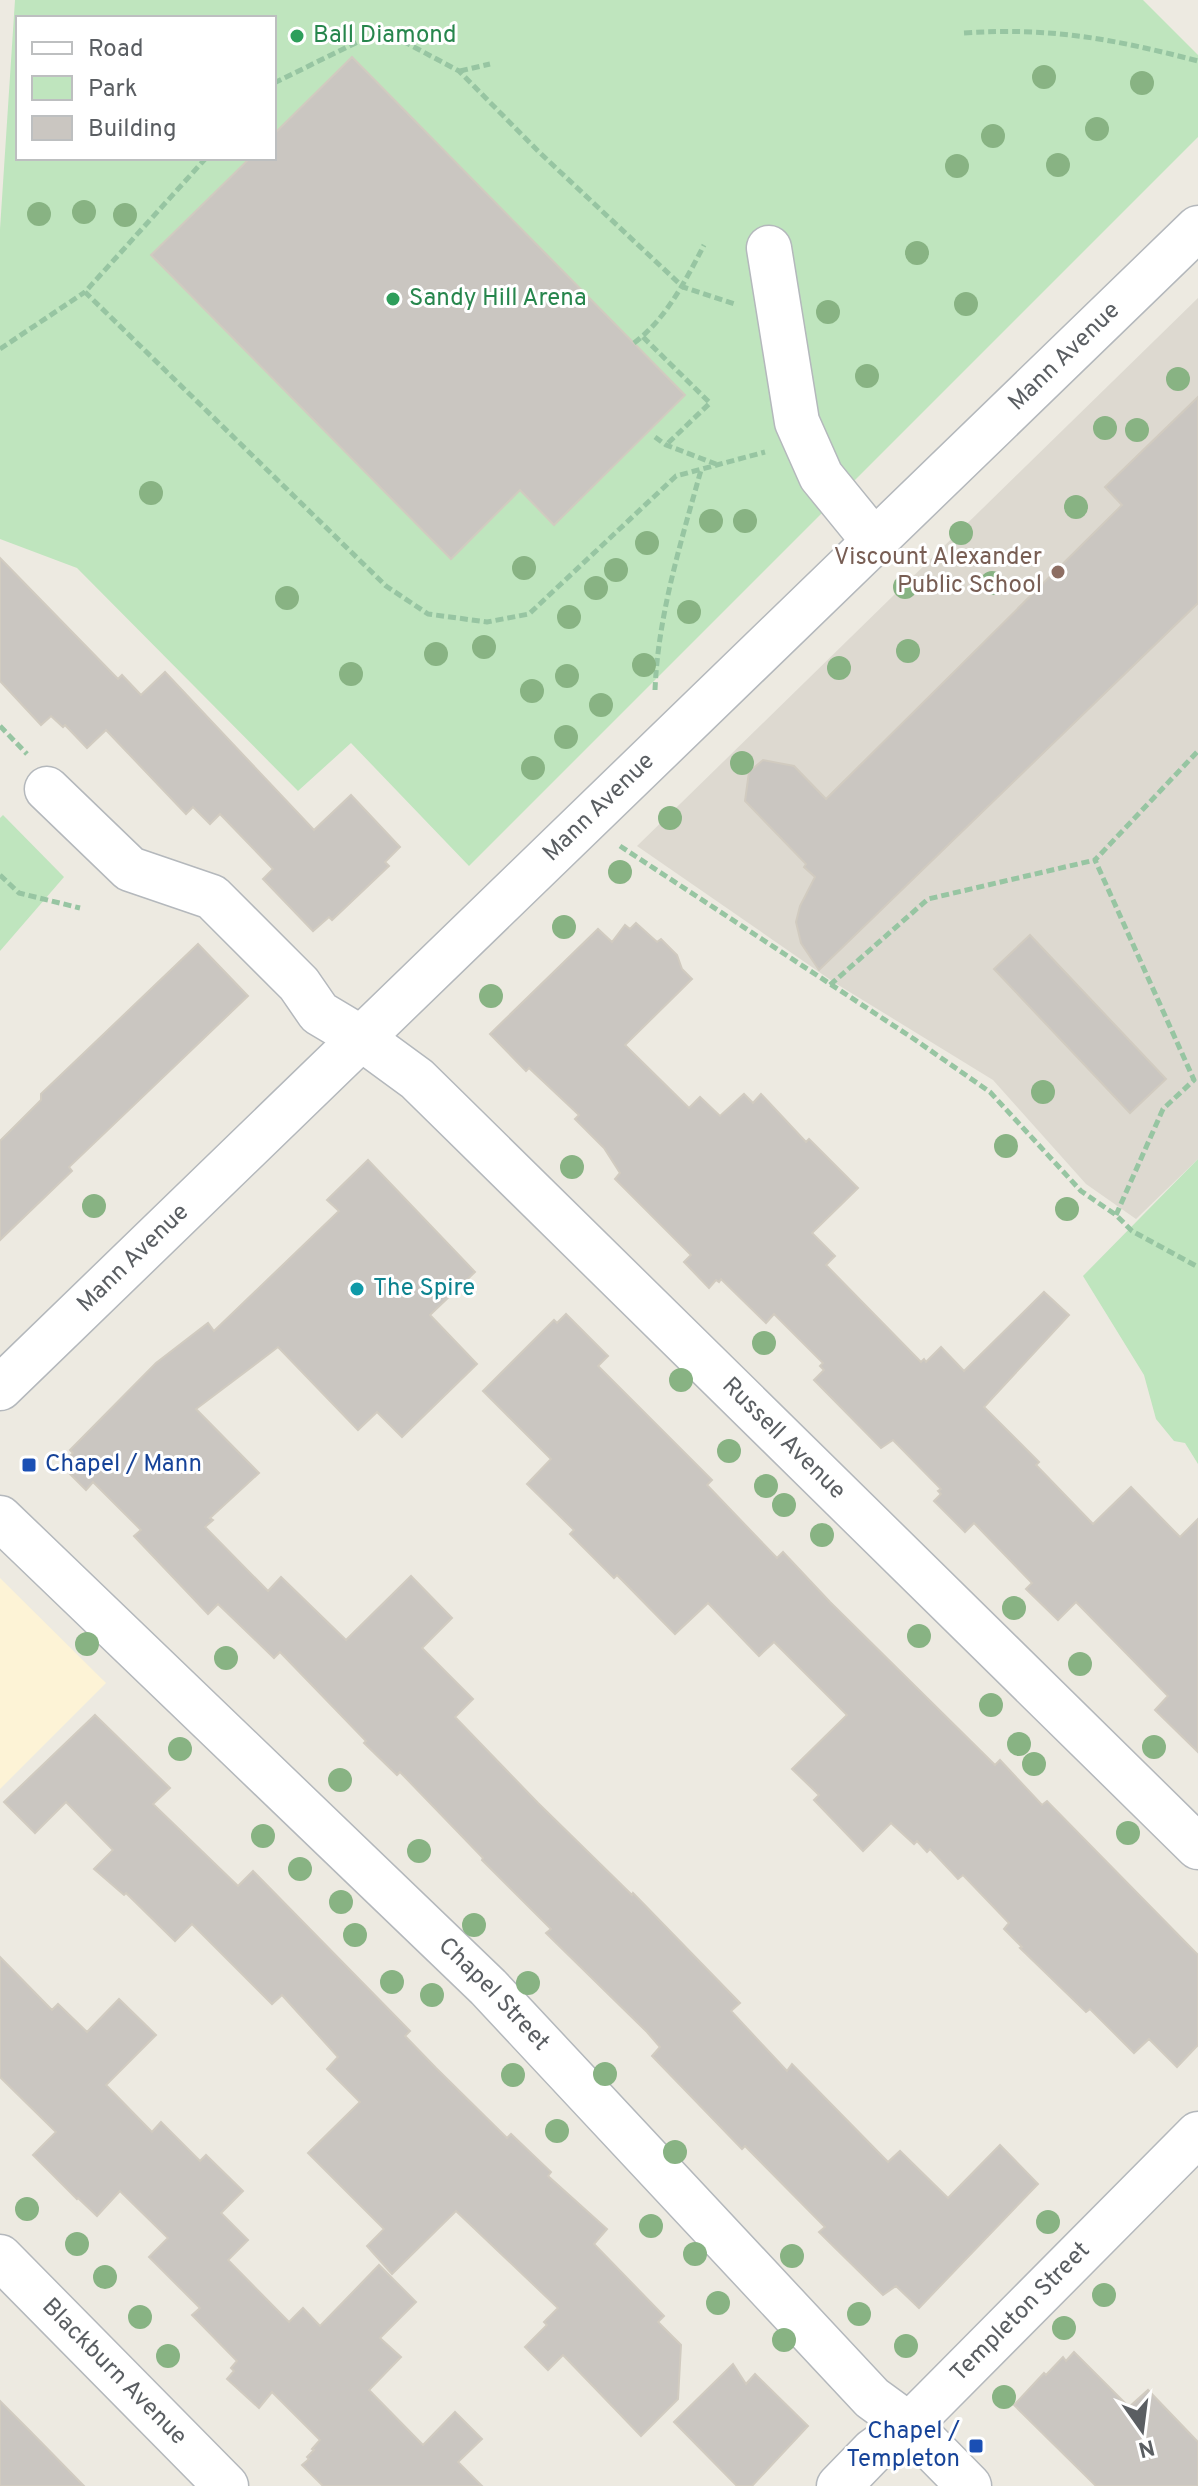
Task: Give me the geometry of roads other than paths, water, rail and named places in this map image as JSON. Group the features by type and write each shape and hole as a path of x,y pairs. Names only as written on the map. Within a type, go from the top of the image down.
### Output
{"street":[{"name":"Mann Avenue","path":"0,1388 1198,228"},
{"path":"769,248 797,422 821,476 874,541"},
{"name":"Russell Avenue","path":"47,789 130,869 212,897 299,984 319,1013 361,1038 417,1079 1198,1847"},
{"name":"Chapel Street","path":"0,1518 488,1987 872,2398 909,2425 969,2486"},
{"name":"Templeton Street","path":"839,2486 873,2451 909,2425 1198,2134"},
{"name":"Blackburn Avenue","path":"0,2257 226,2486"}],"place":[{"name":"Ball Diamond","path":"297,36"},
{"name":"Sandy Hill Arena","path":"393,299"},
{"name":"Viscount Alexander Public School","path":"1058,572"},
{"name":"The Spire","path":"357,1289"},
{"name":"Chapel / Mann","path":"29,1465"},
{"name":"Chapel / Templeton","path":"976,2446"}]}
